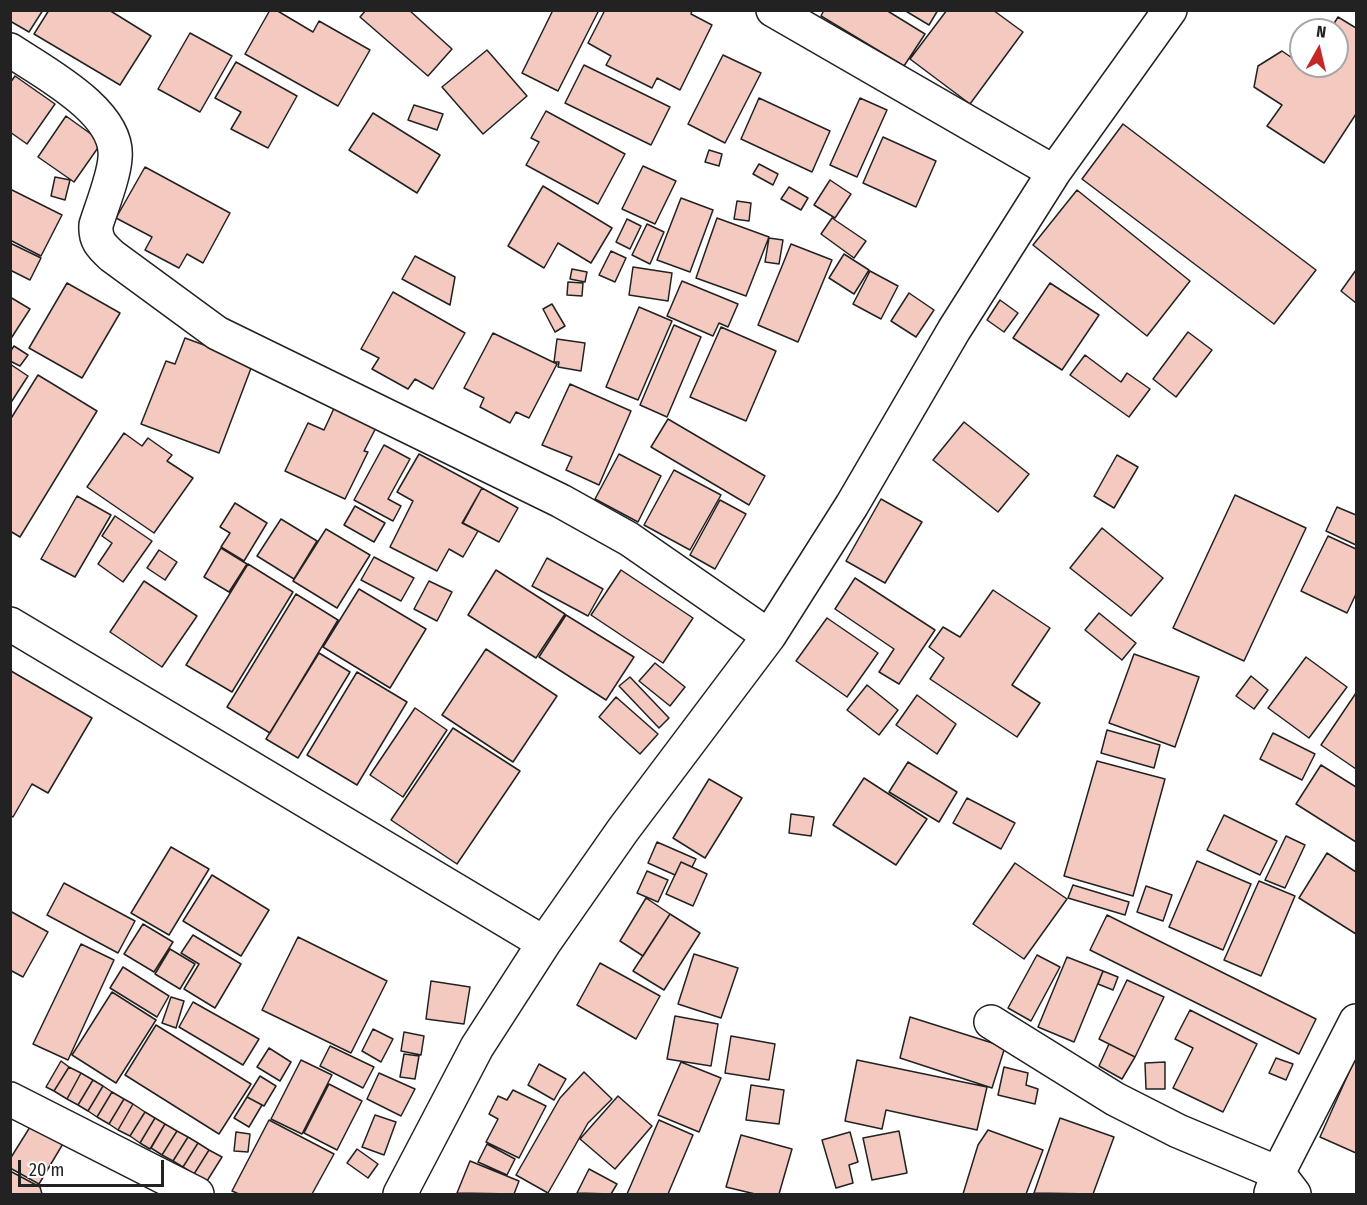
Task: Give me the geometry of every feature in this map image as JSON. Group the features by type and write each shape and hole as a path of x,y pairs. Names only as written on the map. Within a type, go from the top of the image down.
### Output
{"street":[{"path":"773,10 1054,172"},
{"path":"400,1194 477,1047 544,942 623,830 769,636 852,505 954,330 1054,172 1170,10"},
{"path":"10,50 85,102 103,120 113,137 116,157 96,225 96,235 101,246 112,256 217,333 561,501 629,538 769,636"},
{"path":"10,624 544,942"},
{"path":"991,1022 1115,1099 1281,1187 1356,1021"},
{"path":"10,1100 197,1194"}],"building":[{"path":"10,10 43,10 29,32 10,21"},
{"path":"49,10 109,10 151,36 120,85 34,34"},
{"path":"270,10 276,10 313,32 319,21 370,50 338,106 245,54"},
{"path":"366,10 409,10 452,49 428,76 360,17"},
{"path":"553,10 599,10 558,91 522,73"},
{"path":"605,10 692,10 691,14 712,25 680,90 657,78 652,88 606,65 611,56 588,43"},
{"path":"824,10 886,10 925,34 904,66 821,16"},
{"path":"904,10 938,10 929,25"},
{"path":"947,10 993,10 1023,32 970,104 910,59"},
{"path":"1349,24 1356,28 1356,114 1324,163 1267,126 1282,105 1254,87 1258,66 1282,51 1289,56 1289,78 1349,78"},
{"path":"190,33 232,56 200,112 158,89"},
{"path":"487,50 527,96 483,134 442,87"},
{"path":"723,55 761,73 725,143 688,124"},
{"path":"236,62 297,96 268,148 231,129 241,112 215,98"},
{"path":"584,65 670,107 651,145 565,103"},
{"path":"15,76 55,104 27,144 10,132 10,83"},
{"path":"759,98 830,131 812,172 741,139"},
{"path":"860,98 887,110 857,177 830,165"},
{"path":"414,105 443,114 437,130 408,120"},
{"path":"546,111 625,154 598,204 526,165 539,142 531,138"},
{"path":"373,113 440,155 417,193 349,150"},
{"path":"66,116 102,142 74,182 38,157"},
{"path":"1123,124 1316,270 1274,324 1082,179"},
{"path":"883,137 936,161 916,207 863,183"},
{"path":"709,150 722,154 719,166 705,162"},
{"path":"759,164 778,174 773,185 753,174"},
{"path":"643,166 676,181 655,224 622,209"},
{"path":"145,167 230,213 203,263 187,254 179,268 145,250 152,237 116,218"},
{"path":"55,177 70,180 65,200 51,196"},
{"path":"830,180 851,194 835,218 814,205"},
{"path":"543,186 612,228 591,263 558,243 544,268 508,246"},
{"path":"789,187 808,198 801,210 781,199"},
{"path":"10,189 62,215 41,256 10,240"},
{"path":"1077,190 1190,281 1147,336 1033,245"},
{"path":"681,198 713,210 690,272 657,260"},
{"path":"737,201 751,203 749,221 734,219"},
{"path":"717,218 769,237 746,296 696,278"},
{"path":"832,218 866,241 854,258 821,234"},
{"path":"627,219 641,226 630,249 616,242"},
{"path":"647,224 664,232 650,264 632,255"},
{"path":"769,238 783,240 779,264 765,262"},
{"path":"10,243 41,258 30,280 10,270"},
{"path":"791,244 832,260 798,342 758,325"},
{"path":"611,251 626,258 615,282 599,275"},
{"path":"844,254 869,270 854,294 829,278"},
{"path":"415,256 455,277 450,305 402,279"},
{"path":"633,267 672,273 668,301 629,295"},
{"path":"572,269 587,272 585,282 570,279"},
{"path":"1356,270 1356,303 1341,291"},
{"path":"870,271 898,286 881,319 853,304"},
{"path":"682,281 738,304 728,327 719,323 713,336 667,316"},
{"path":"568,282 583,283 582,296 567,295"},
{"path":"67,283 120,313 82,378 29,348"},
{"path":"1050,283 1099,315 1062,370 1013,338"},
{"path":"393,292 465,333 433,389 415,379 408,389 372,369 379,358 361,349"},
{"path":"909,293 934,310 916,337 891,321"},
{"path":"10,297 30,309 10,340"},
{"path":"1000,300 1018,313 1004,332 987,320"},
{"path":"552,304 565,326 555,332 543,309"},
{"path":"639,307 672,321 638,400 606,387"},
{"path":"674,325 701,337 667,417 640,405"},
{"path":"721,327 776,351 746,421 690,397"},
{"path":"1188,332 1212,350 1176,397 1153,379"},
{"path":"493,333 557,364 529,418 516,412 510,423 480,407 484,398 464,388"},
{"path":"185,338 253,363 219,453 141,424 166,361 175,364"},
{"path":"557,339 585,343 581,371 558,367 559,362 554,362"},
{"path":"14,346 28,355 20,366 10,361 10,352"},
{"path":"1085,355 1121,382 1127,373 1150,389 1129,417 1070,375"},
{"path":"10,364 28,376 10,404"},
{"path":"38,375 97,411 20,537 10,531 10,420"},
{"path":"570,384 631,411 599,485 566,470 572,457 542,445"},
{"path":"336,404 378,424 364,451 368,452 345,499 285,471 308,423 324,430"},
{"path":"668,419 765,476 749,505 651,447"},
{"path":"964,422 1029,474 998,512 933,460"},
{"path":"124,433 142,446 148,438 172,455 167,461 193,478 154,533 87,487"},
{"path":"384,445 410,459 388,499 401,506 393,521 354,500"},
{"path":"419,454 482,488 462,523 478,531 463,557 449,549 437,571 390,547 413,501 397,492"},
{"path":"619,454 661,476 638,522 595,499"},
{"path":"1117,455 1138,467 1114,508 1094,496"},
{"path":"674,470 721,495 690,550 644,525"},
{"path":"482,488 518,508 499,542 463,523"},
{"path":"1235,495 1306,528 1244,661 1173,628"},
{"path":"77,496 111,515 75,577 41,559"},
{"path":"881,499 922,522 885,583 846,561"},
{"path":"720,500 746,514 715,569 690,555"},
{"path":"235,503 267,523 244,561 221,547 230,533 220,527"},
{"path":"355,506 385,523 374,542 344,525"},
{"path":"1337,507 1356,515 1356,545 1326,531"},
{"path":"115,516 152,541 123,582 98,564 112,543 102,536"},
{"path":"281,519 317,541 294,579 257,556"},
{"path":"1102,528 1163,578 1131,616 1070,568"},
{"path":"326,529 370,555 337,608 293,581"},
{"path":"1328,536 1356,549 1356,594 1347,613 1301,591"},
{"path":"221,548 247,564 229,592 204,577"},
{"path":"159,550 177,562 165,580 147,568"},
{"path":"374,557 414,578 401,601 361,580"},
{"path":"547,558 603,589 588,616 532,586"},
{"path":"248,564 293,592 232,692 186,665"},
{"path":"496,570 565,614 536,658 468,615"},
{"path":"621,570 693,618 663,663 591,615"},
{"path":"855,578 935,630 899,684 879,672 894,649 835,609"},
{"path":"144,581 197,616 162,667 110,632"},
{"path":"429,581 452,592 437,621 414,609"},
{"path":"359,589 426,629 390,688 323,647"},
{"path":"993,590 1050,628 1012,685 1040,703 1017,737 930,679 944,658 929,647 943,627 960,637"},
{"path":"296,594 338,620 270,733 227,707"},
{"path":"1099,613 1136,643 1122,660 1085,630"},
{"path":"566,615 634,657 606,700 539,657"},
{"path":"827,618 878,653 847,697 796,661"},
{"path":"486,649 557,696 513,762 442,715"},
{"path":"319,653 350,672 298,758 266,739"},
{"path":"1134,654 1199,677 1175,747 1109,723"},
{"path":"1306,657 1347,687 1309,738 1268,708"},
{"path":"655,663 685,687 670,706 639,681"},
{"path":"11,671 92,718 48,793 32,784 13,817 10,815"},
{"path":"357,672 407,702 357,785 307,755"},
{"path":"1251,676 1268,690 1254,709 1236,696"},
{"path":"630,677 669,718 659,728 619,686"},
{"path":"867,685 898,710 879,735 847,710"},
{"path":"1356,693 1356,769 1321,745"},
{"path":"917,695 956,724 937,754 896,725"},
{"path":"616,697 658,734 640,754 599,717"},
{"path":"415,708 447,730 403,797 370,775"},
{"path":"453,728 520,771 457,864 391,820"},
{"path":"1107,730 1160,745 1154,768 1101,753"},
{"path":"1273,733 1315,754 1302,780 1260,759"},
{"path":"1097,761 1165,779 1133,896 1064,876"},
{"path":"908,762 957,792 939,822 889,792"},
{"path":"1321,765 1356,787 1356,842 1296,804"},
{"path":"864,778 927,819 896,865 833,825"},
{"path":"709,779 742,798 705,858 673,838"},
{"path":"967,798 1015,823 1001,849 953,823"},
{"path":"791,814 814,817 811,836 789,833"},
{"path":"1224,815 1277,841 1260,875 1207,850"},
{"path":"1286,836 1305,845 1285,888 1265,880"},
{"path":"657,842 696,859 692,867 681,862 675,875 648,863"},
{"path":"171,847 209,869 169,935 131,913"},
{"path":"1327,853 1356,872 1356,934 1299,898"},
{"path":"1197,861 1251,884 1223,950 1169,927"},
{"path":"681,862 707,874 693,906 666,894"},
{"path":"1015,863 1067,899 1024,959 973,924"},
{"path":"647,871 668,880 658,902 637,893"},
{"path":"212,875 269,910 241,956 183,921"},
{"path":"1259,881 1295,896 1261,976 1224,960"},
{"path":"64,883 135,921 118,953 47,915"},
{"path":"1073,885 1129,902 1125,915 1068,898"},
{"path":"1146,886 1172,895 1163,921 1137,912"},
{"path":"646,898 670,914 643,956 620,941"},
{"path":"10,911 48,932 23,977 10,970"},
{"path":"670,914 700,933 664,990 633,971"},
{"path":"1107,915 1316,1019 1299,1054 1090,950"},
{"path":"143,924 173,942 154,972 124,954"},
{"path":"193,935 241,964 215,1008 184,989 199,964 181,953"},
{"path":"298,937 387,981 351,1053 262,1010"},
{"path":"81,944 114,960 68,1060 33,1044"},
{"path":"170,949 195,964 180,989 155,974"},
{"path":"694,954 738,968 721,1018 678,1004"},
{"path":"1037,955 1060,967 1031,1021 1008,1008"},
{"path":"1067,957 1103,971 1074,1042 1038,1027"},
{"path":"600,963 660,996 636,1039 577,1005"},
{"path":"123,967 169,996 157,1017 110,988"},
{"path":"1103,971 1118,977 1113,990 1098,984"},
{"path":"1127,980 1164,997 1135,1057 1099,1039"},
{"path":"431,981 470,987 464,1024 426,1019"},
{"path":"112,992 156,1020 116,1083 72,1055"},
{"path":"171,997 184,1001 176,1028 162,1023"},
{"path":"193,1002 259,1039 243,1065 179,1027"},
{"path":"1190,1010 1257,1044 1223,1112 1173,1088 1193,1048 1175,1039"},
{"path":"675,1016 718,1024 711,1066 667,1059"},
{"path":"910,1017 1005,1047 992,1088 900,1058"},
{"path":"156,1025 251,1084 219,1134 125,1075"},
{"path":"373,1029 393,1039 381,1062 362,1051"},
{"path":"404,1032 424,1036 421,1055 401,1051"},
{"path":"731,1036 775,1044 769,1080 725,1073"},
{"path":"1109,1044 1135,1057 1122,1079 1099,1066"},
{"path":"330,1046 374,1067 363,1088 320,1066"},
{"path":"269,1048 291,1062 280,1081 257,1067"},
{"path":"404,1054 419,1056 415,1079 400,1077"},
{"path":"1276,1058 1293,1064 1286,1080 1269,1073"},
{"path":"301,1060 332,1075 302,1134 271,1119"},
{"path":"857,1060 987,1087 977,1130 886,1110 882,1129 845,1121"},
{"path":"61,1061 69,1067 54,1091 46,1087"},
{"path":"1354,1061 1356,1062 1356,1153 1320,1137"},
{"path":"681,1062 721,1078 699,1132 658,1115"},
{"path":"1165,1062 1165,1089 1146,1089 1145,1063"},
{"path":"539,1064 566,1079 554,1100 528,1085"},
{"path":"69,1067 81,1073 67,1099 54,1091"},
{"path":"1004,1067 1028,1073 1026,1085 1038,1089 1035,1104 998,1095"},
{"path":"584,1072 612,1099 588,1123 548,1193 516,1175 560,1098"},
{"path":"81,1073 93,1080 78,1105 67,1099"},
{"path":"379,1073 415,1089 401,1116 367,1099"},
{"path":"260,1076 276,1086 264,1106 247,1097"},
{"path":"93,1080 103,1086 88,1111 78,1105"},
{"path":"329,1084 362,1101 337,1150 304,1133"},
{"path":"751,1085 784,1090 779,1124 746,1120"},
{"path":"103,1086 112,1092 97,1117 88,1111"},
{"path":"513,1090 546,1106 519,1158 486,1142 498,1119 489,1114 498,1096 507,1100"},
{"path":"112,1092 124,1099 109,1124 97,1117"},
{"path":"618,1096 652,1126 615,1169 580,1139"},
{"path":"247,1097 262,1105 249,1127 234,1118"},
{"path":"124,1099 133,1104 118,1130 109,1124"},
{"path":"133,1104 145,1112 130,1136 118,1130"},
{"path":"145,1112 155,1118 140,1143 130,1136"},
{"path":"375,1115 396,1122 384,1155 362,1147"},
{"path":"155,1118 165,1124 150,1149 140,1143"},
{"path":"1060,1118 1114,1137 1093,1194 1034,1193"},
{"path":"35,1119 67,1137 39,1184 10,1168 10,1159"},
{"path":"269,1120 334,1154 312,1194 239,1194 232,1191"},
{"path":"659,1120 693,1135 668,1194 627,1194"},
{"path":"165,1124 177,1131 162,1155 151,1148"},
{"path":"988,1130 1043,1150 1026,1194 963,1194 978,1145"},
{"path":"177,1131 188,1137 173,1161 162,1155"},
{"path":"899,1131 907,1173 872,1180 863,1138"},
{"path":"236,1132 250,1134 248,1152 234,1151"},
{"path":"850,1132 858,1162 849,1165 853,1183 836,1188 822,1140"},
{"path":"741,1135 792,1149 779,1194 755,1194 726,1187"},
{"path":"188,1137 198,1143 183,1167 173,1161"},
{"path":"198,1143 209,1150 194,1174 183,1167"},
{"path":"487,1144 515,1159 507,1175 478,1162"},
{"path":"357,1149 378,1164 368,1178 347,1163"},
{"path":"209,1150 222,1157 207,1181 194,1174"},
{"path":"470,1161 519,1181 514,1194 457,1193"},
{"path":"589,1169 617,1184 611,1194 577,1193"},
{"path":"10,1171 40,1187 42,1194 10,1194"}]}
